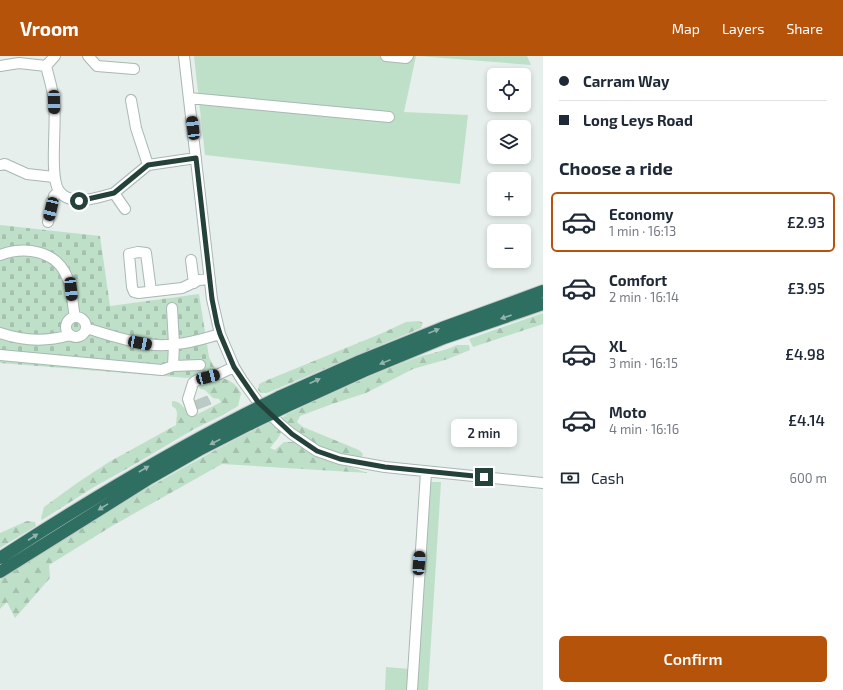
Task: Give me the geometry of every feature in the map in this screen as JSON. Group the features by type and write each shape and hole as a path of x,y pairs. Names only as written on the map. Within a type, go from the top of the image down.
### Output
{"highway":[{"path":"0,558 95,498 182,447 248,419 360,361 442,328 543,292"},
{"path":"282,402 437,341 543,304"},
{"path":"0,572 150,478 199,450 248,419"}],"street":[{"path":"46,66 55,56"},
{"path":"88,56 97,66 134,69"},
{"path":"184,56 212,299 220,334 234,367 258,402 287,430 317,451 340,459 426,472 543,483"},
{"path":"386,56 406,58 408,56"},
{"path":"0,66 19,60 46,66"},
{"path":"46,66 54,102 54,177 59,191 67,198 79,201 114,193 148,165 196,158"},
{"path":"189,98 389,117"},
{"path":"131,100 136,128 148,165"},
{"path":"0,165 5,164 27,174 54,177"},
{"path":"48,222 54,196 59,191"},
{"path":"114,193 124,209"},
{"path":"0,255 18,251 29,251 42,253 52,258 61,266 67,277 71,289 75,317"},
{"path":"191,260 194,283"},
{"path":"151,291 182,288 199,280 210,279"},
{"path":"172,308 174,344 172,366"},
{"path":"75,317 82,319 85,322 86,328 84,334 74,338 66,331 66,324 70,319 75,317"},
{"path":"86,328 131,341 148,344 174,344 194,341 220,334"},
{"path":"0,333 14,338 29,340 48,339 70,335"},
{"path":"0,355 162,370 172,366 200,365"},
{"path":"192,411 188,400 193,383 197,380 220,374 234,367"},
{"path":"412,690 426,472"}],"green space":[{"path":"194,56 416,56 404,112 468,115 460,184 205,155"},
{"path":"419,56 527,56 531,65"},
{"path":"0,225 100,236 110,306 199,294 209,357 216,371 188,378 0,363"},
{"path":"543,313 543,324 473,347 469,339"},
{"path":"419,321 423,323 421,328 267,393 261,393 258,390 259,384 265,381 406,322"},
{"path":"457,345 469,345 470,350 448,359 413,369 366,393 300,416 297,422 303,427 359,450 363,454 361,459 344,455 319,446 281,421 287,414 363,379 416,358"},
{"path":"218,378 229,380 239,390 241,393 238,406 194,429 94,487 42,520 41,518 44,507 77,483 109,462 176,425 177,413 176,409 172,406 172,401 179,403 194,416 221,402 219,399 213,398 205,390 200,389 198,385"},
{"path":"270,422 278,428 281,433 270,448 275,450 284,442 297,442 341,464 368,473 222,464 112,526 49,565 50,578 15,618 7,602 0,609 0,580 8,574 137,495 203,457"},
{"path":"430,482 441,482 428,690 416,690"},
{"path":"27,521 35,522 36,526 0,548 0,533"},
{"path":"386,667 410,669 408,690 385,690"}],"building":[{"path":"207,396 211,404 198,409 195,401"}],"route":[{"path":"79,201 114,193 148,165 196,158 212,299 217,324 234,367 258,402 292,434 317,451 340,459 385,467 484,477"}]}
